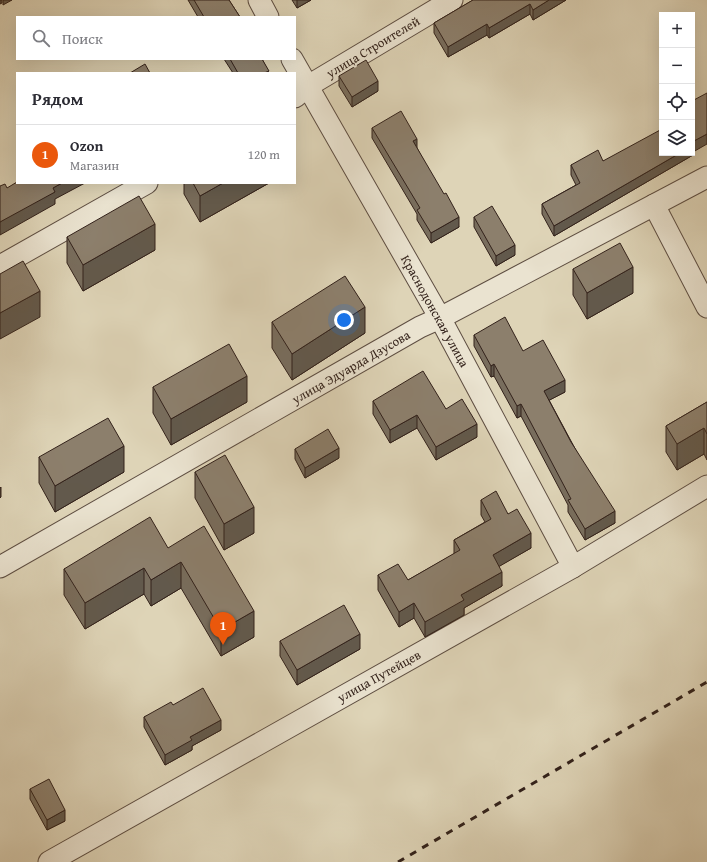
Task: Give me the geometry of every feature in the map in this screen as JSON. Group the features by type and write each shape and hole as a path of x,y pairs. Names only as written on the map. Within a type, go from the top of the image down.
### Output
{"street":[{"path":"259,0 267,16"},
{"name":"улица Строителей","path":"302,92 452,0"},
{"name":"Краснодонская улица","path":"292,60 296,72"},
{"name":"Краснодонская улица","path":"296,72 302,92 440,318 573,566"},
{"name":"улица Эдуарда Дзусова","path":"0,567 420,327 440,318 707,177"},
{"path":"0,266 145,184"},
{"path":"654,205 707,307"},
{"name":"улица Путейцев","path":"49,862 573,566 707,486"}],"building":[{"path":"194,0 229,0 239,16 203,16"},
{"path":"473,0 549,0 533,10 530,4 489,28 487,24 448,47 434,23"},
{"path":"231,60 263,60 269,71 266,72 237,72"},
{"path":"366,60 378,81 352,97 339,76"},
{"path":"145,64 149,72 132,72"},
{"path":"707,93 707,134 695,140 695,120 695,99"},
{"path":"401,111 417,139 413,141 444,194 446,193 459,217 431,233 417,210 420,208 372,128"},
{"path":"659,131 659,156 675,156 554,226 542,204 580,183 571,165 598,150 603,161"},
{"path":"16,183 16,184 60,184 53,188 55,192 0,222 0,186 5,184 7,188"},
{"path":"194,184 221,184 200,196"},
{"path":"139,196 155,224 83,265 67,237"},
{"path":"492,206 515,245 496,256 474,217"},
{"path":"620,243 633,267 587,293 573,269"},
{"path":"23,261 40,291 0,313 0,274"},
{"path":"345,276 365,307 292,354 272,322"},
{"path":"505,317 523,351 543,340 565,380 544,391 571,442 615,511 585,529 568,500 571,499 521,404 517,406 494,364 491,366 474,335"},
{"path":"229,344 247,376 171,419 153,387"},
{"path":"423,371 446,409 462,399 477,424 436,447 417,415 390,430 373,401"},
{"path":"707,402 707,434 704,428 677,444 666,426"},
{"path":"108,418 124,446 55,486 39,457"},
{"path":"328,429 339,448 305,468 295,449"},
{"path":"225,455 254,507 224,524 195,472"},
{"path":"496,491 508,514 517,509 531,533 493,555 502,572 461,595 464,600 425,622 414,603 399,612 378,575 398,564 408,580 460,550 454,540 491,519 481,500"},
{"path":"150,517 168,548 204,526 254,611 221,630 181,562 151,580 144,568 85,603 64,569"},
{"path":"344,605 360,634 297,670 280,641"},
{"path":"203,688 221,720 190,737 192,740 165,755 144,717 171,702 173,705"},
{"path":"49,779 65,810 47,820 30,789"}],"railway":[{"path":"398,862 707,682"}],"place":[{"name":"Ozon","path":"223,645"}]}
